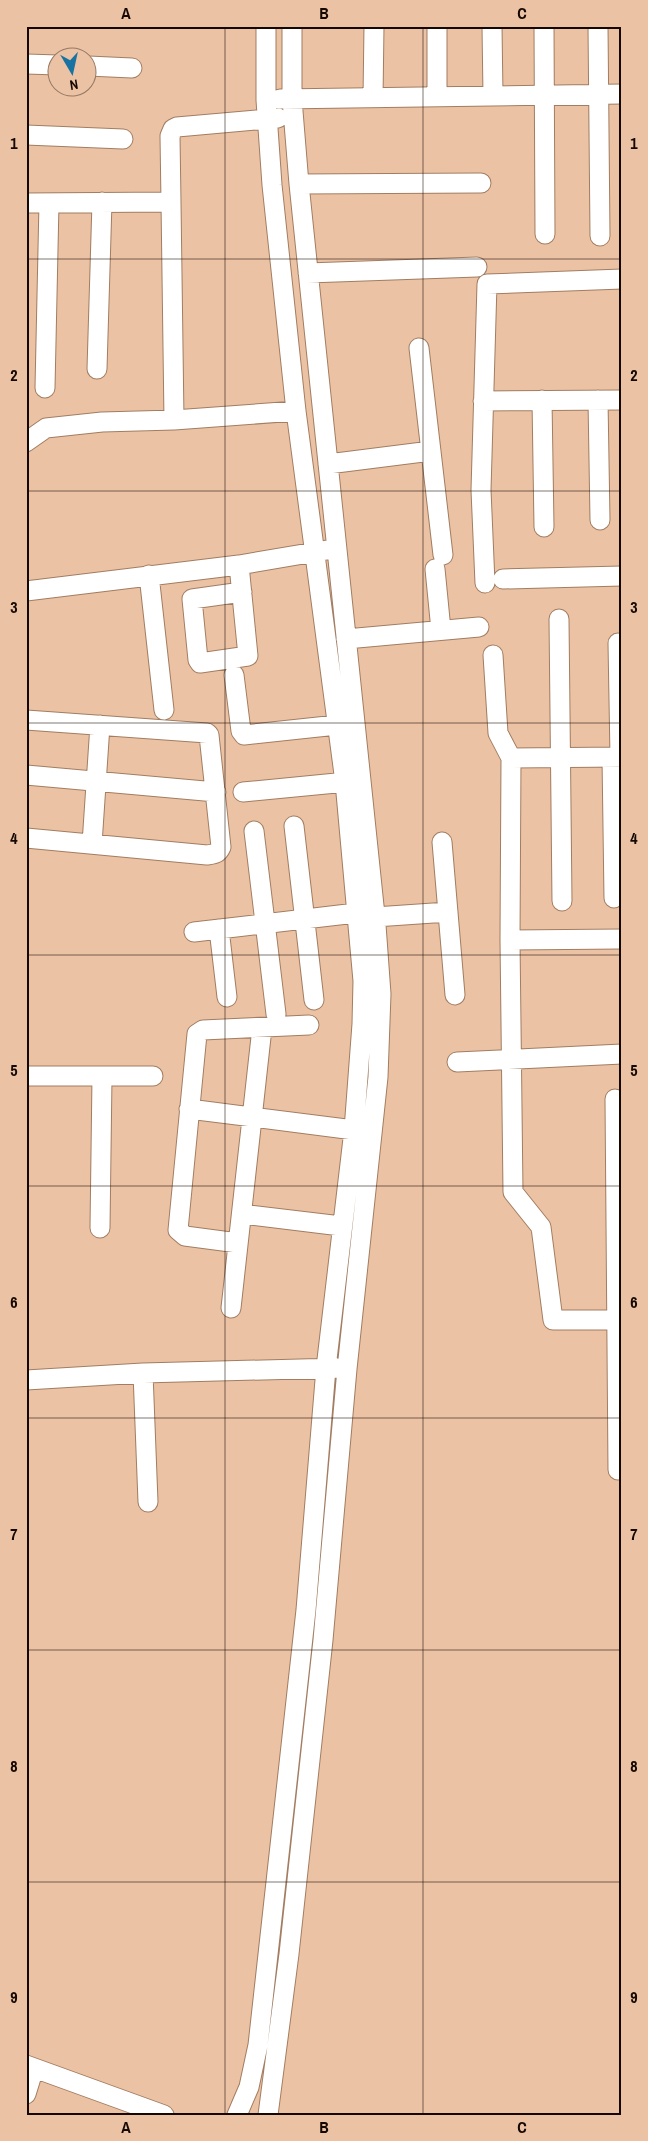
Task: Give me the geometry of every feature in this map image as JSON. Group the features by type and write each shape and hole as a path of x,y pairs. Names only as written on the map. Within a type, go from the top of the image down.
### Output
{"street":[{"path":"266,26 266,100 272,185 296,411 337,725 352,781 375,917 382,994 378,1076 323,1640 289,1954 268,2115"},
{"path":"236,2115 249,2086 258,2045 306,1610 326,1368 341,1226 354,1130 362,1024 363,981 356,913 346,639 299,184 293,108 292,26"},
{"path":"373,98 374,26"},
{"path":"437,26 438,97"},
{"path":"492,26 493,96"},
{"path":"544,26 546,234"},
{"path":"598,26 600,236"},
{"path":"26,64 48,65"},
{"path":"98,66 132,68"},
{"path":"174,420 170,202 170,136 173,129 177,127 267,118 293,108 373,98 622,94"},
{"path":"266,100 293,108"},
{"path":"26,135 123,139"},
{"path":"299,184 481,183"},
{"path":"97,369 102,202"},
{"path":"26,203 170,202"},
{"path":"46,388 49,203"},
{"path":"308,272 477,267"},
{"path":"622,279 487,284 481,490 494,581 622,576"},
{"path":"419,348 431,451 439,562 441,630"},
{"path":"542,400 544,527"},
{"path":"598,400 600,520"},
{"path":"483,401 622,400"},
{"path":"26,442 46,428 102,422 174,420 296,411"},
{"path":"328,464 431,451"},
{"path":"26,592 239,565 337,550"},
{"path":"239,565 242,592"},
{"path":"149,576 164,710"},
{"path":"559,619 562,901"},
{"path":"346,639 479,627"},
{"path":"614,898 618,757 618,643"},
{"path":"493,656 498,733 511,758 510,940 514,1192 541,1227 553,1320 620,1320"},
{"path":"234,675 241,732 244,735 337,725"},
{"path":"26,720 207,733 209,735 221,847 219,852 215,854 26,838"},
{"path":"92,844 100,725"},
{"path":"511,758 618,757"},
{"path":"26,775 216,792"},
{"path":"243,792 352,781"},
{"path":"294,826 314,1000"},
{"path":"254,831 276,1014"},
{"path":"442,842 455,995"},
{"path":"375,917 448,912"},
{"path":"194,932 356,913"},
{"path":"219,929 227,997"},
{"path":"510,940 622,939"},
{"path":"238,1243 184,1236 178,1230 196,1037 198,1032 202,1030 309,1026"},
{"path":"231,1308 262,1028"},
{"path":"458,1062 622,1054"},
{"path":"26,1076 153,1076"},
{"path":"100,1228 102,1077"},
{"path":"615,1099 620,1320 618,1470"},
{"path":"190,1109 354,1130"},
{"path":"242,1214 341,1226"},
{"path":"26,1380 143,1373 348,1369"},
{"path":"143,1373 148,1502"},
{"path":"26,2094 30,2066 164,2115"}]}
